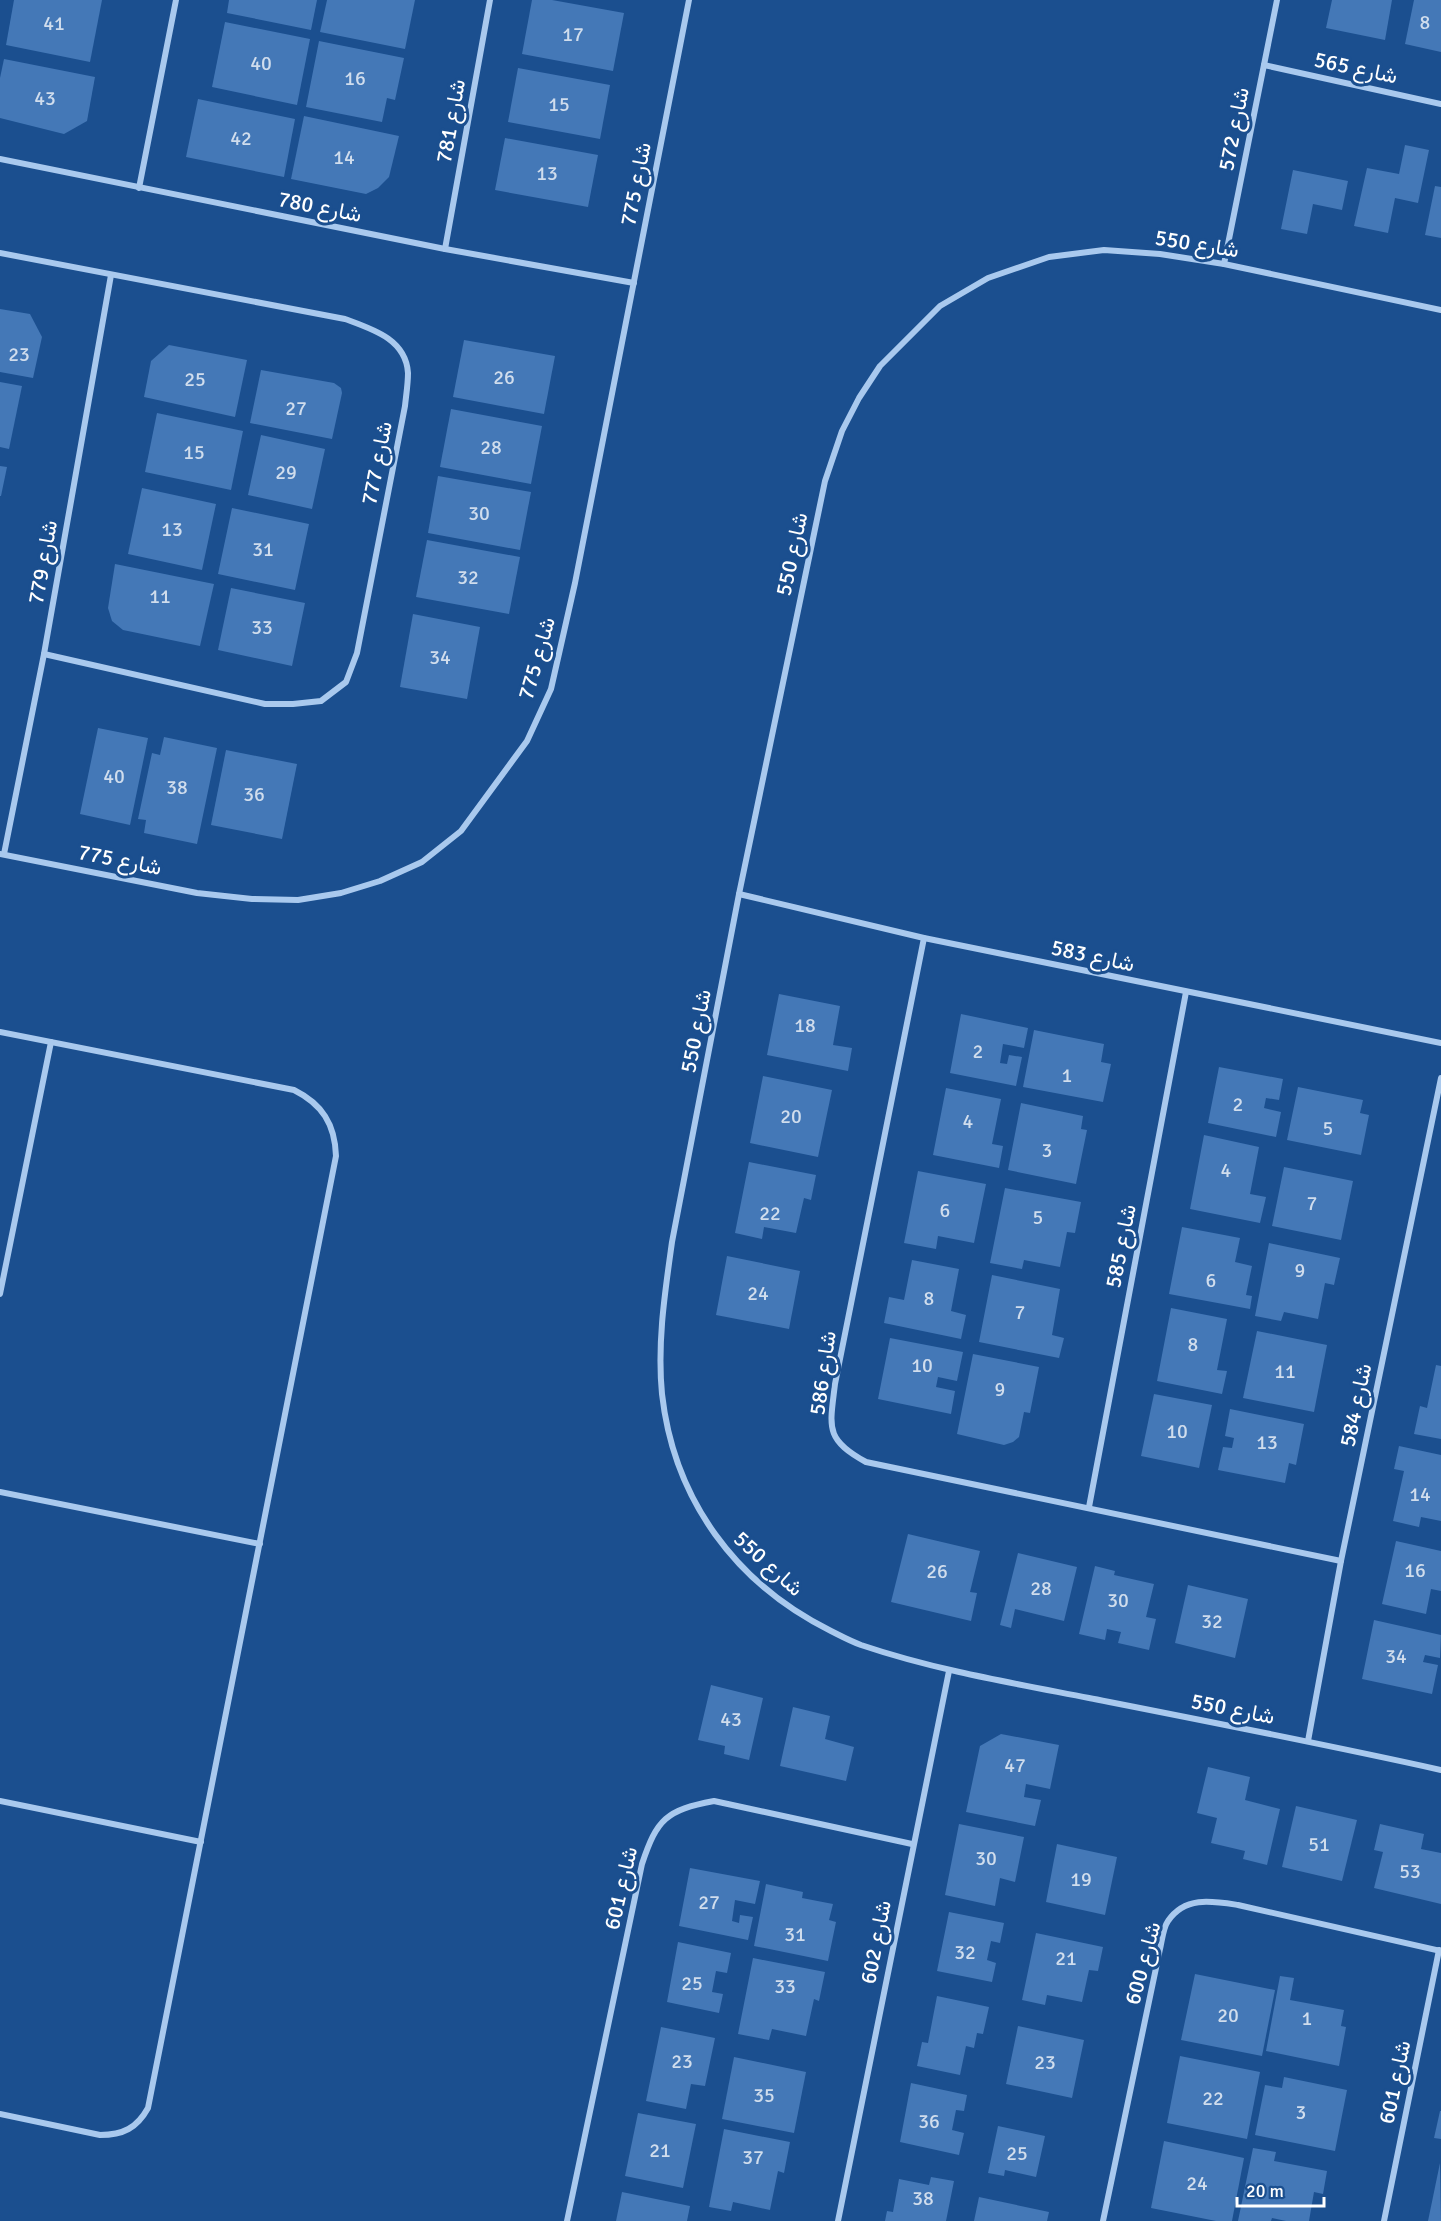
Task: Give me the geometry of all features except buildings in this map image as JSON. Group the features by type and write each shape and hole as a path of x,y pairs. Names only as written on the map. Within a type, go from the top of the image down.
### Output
{"street":[{"path":"140,188 176,0"},
{"name":"شارع 781","path":"445,249 490,0"},
{"name":"شارع 775","path":"2,854 197,893 252,899 298,900 341,893 380,881 422,862 461,831 527,741 551,689 575,583 689,0"},
{"name":"شارع 572","path":"1224,264 1277,0"},
{"name":"شارع 565","path":"1264,65 1441,104"},
{"name":"شارع 780","path":"0,159 445,249 634,283"},
{"name":"شارع 550","path":"1441,310 1224,264 1161,254 1104,250 1049,257 988,278 940,306 880,366 859,398 842,431 825,481 739,894 672,1242 664,1296 661,1342 662,1393 671,1442 688,1488 713,1534 743,1569 776,1599 816,1623 858,1644 949,1671 1308,1741 1441,1770"},
{"name":"شارع 777","path":"0,253 345,319 377,330 399,347 408,372 405,406 357,653 346,682 321,701 265,704 44,654"},
{"name":"شارع 779","path":"2,854 44,654 111,275"},
{"name":"شارع 583","path":"739,894 924,938 1441,1043"},
{"name":"شارع 586","path":"924,938 838,1372 831,1424 836,1441 847,1451 866,1462 1341,1561"},
{"name":"شارع 585","path":"1089,1507 1186,992"},
{"path":"0,1032 294,1090 317,1104 332,1127 336,1142 336,1156 148,2108 133,2128 123,2133 100,2134 0,2114"},
{"path":"0,1294 51,1042"},
{"name":"شارع 584","path":"1308,1741 1341,1561 1441,1078"},
{"path":"0,1492 260,1544"},
{"name":"شارع 602","path":"838,2221 912,1844 949,1671"},
{"path":"0,1801 201,1842"},
{"name":"شارع 601","path":"567,2221 642,1864 650,1839 665,1818 689,1806 714,1802 912,1844"},
{"name":"شارع 600","path":"1103,2221 1160,1949 1167,1923 1182,1906 1206,1900 1238,1905 1440,1950"},
{"name":"شارع 601","path":"1384,2221 1440,1950"}]}
